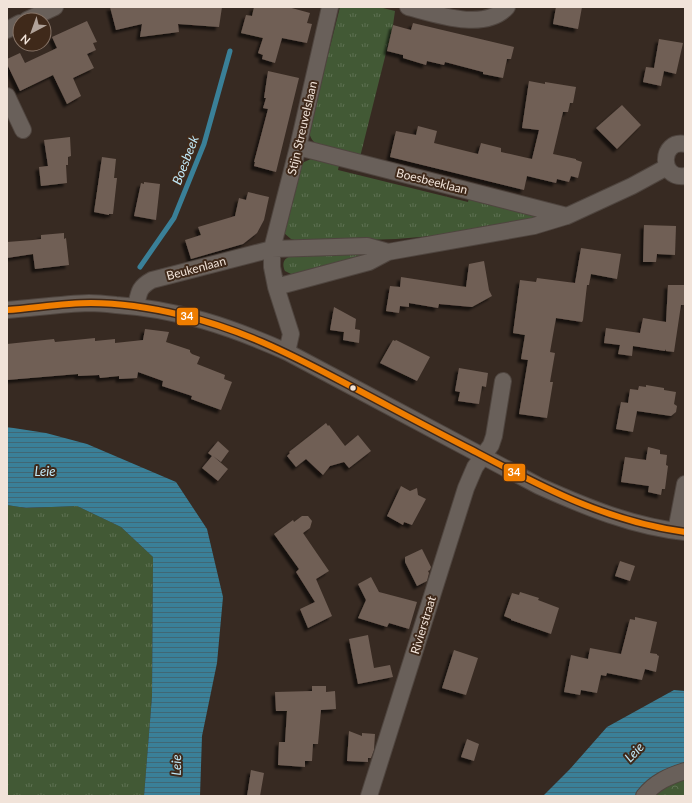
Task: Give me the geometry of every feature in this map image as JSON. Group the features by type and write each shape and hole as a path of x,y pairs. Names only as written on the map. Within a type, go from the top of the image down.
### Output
{"street":[{"path":"44,12 55,7"},
{"name":"Stijn Streuvelslaan","path":"272,248 298,147 330,7"},
{"path":"408,7 453,18 473,20 490,18 507,7"},
{"path":"7,96 23,130"},
{"path":"684,140 671,147 668,151 665,162 671,172 676,175 685,176"},
{"name":"Boesbeeklaan","path":"298,147 567,216"},
{"path":"276,287 369,262 388,252 534,226 567,216 632,186 667,167"},
{"path":"287,352 291,334 276,287 272,267 272,248 367,246 388,252"},
{"name":"Beukenlaan","path":"136,306 140,290 146,283 152,280 272,248"},
{"path":"7,310 89,303 136,306 191,316 250,335 287,352 539,486 577,503 625,520 680,532 685,484"},
{"path":"483,456 491,445 494,436 503,381"},
{"name":"Rivierstraat","path":"369,796 466,488 475,468 483,456"},
{"path":"644,796 665,778 685,771"}],"green space":[{"path":"340,7 379,7 395,11 393,25 360,157 319,146 312,140 309,131"},
{"path":"311,159 339,165 338,170 468,202 469,197 535,216 534,218 432,236 396,239 301,242 291,239 284,233 300,167 304,162"},
{"path":"364,252 365,257 293,275 285,271 283,266 284,261 287,258 301,254"},
{"path":"7,505 26,508 77,506 121,527 153,557 152,696 144,796 7,796"},
{"path":"685,777 685,796 653,796 657,791"}],"water":[{"name":"Leie","path":"7,427 46,433 87,444 176,482 207,529 223,597 217,663 202,736 200,796 144,796 152,696 153,557 121,527 77,506 26,508 7,505"},
{"name":"Leie","path":"674,690 685,691 685,762 654,776 635,796 543,796 570,769 607,727"}],"building":[{"path":"110,7 222,7 219,27 178,24 179,32 140,37 142,24 116,30"},
{"path":"254,7 288,7 310,13 307,23 312,24 307,43 282,38 275,63 262,59 263,55 258,53 263,38 241,33 246,15 252,16"},
{"path":"556,7 582,7 578,29 553,24"},
{"path":"87,21 97,42 93,43 96,50 87,54 94,68 73,78 81,96 67,104 53,75 20,91 7,64 7,59 20,53 25,63 48,52 52,52 52,50 57,48 52,37"},
{"path":"413,23 514,47 511,59 507,59 503,78 483,74 483,72 445,62 444,65 427,61 426,65 403,58 403,55 387,51 393,25 411,30"},
{"path":"659,39 683,43 676,74 664,71 661,86 643,82 646,67 654,68"},
{"path":"268,71 299,78 276,172 254,166 268,109 263,108 266,98 264,98"},
{"path":"529,81 576,87 573,103 570,103 568,112 563,112 553,154 576,159 582,162 578,178 571,176 569,182 557,179 556,183 527,176 524,190 390,157 396,131 416,135 418,126 437,131 434,143 478,154 481,143 501,148 501,152 532,159 539,130 522,128"},
{"path":"622,105 641,125 617,149 596,128"},
{"path":"70,137 71,156 68,157 68,165 66,165 67,183 41,186 39,167 48,166 44,140"},
{"path":"102,157 116,159 114,178 117,178 113,214 109,215 94,212"},
{"path":"144,182 160,184 156,220 134,216 141,183 144,184"},
{"path":"248,192 269,197 264,220 257,233 243,244 191,259 185,240 201,235 198,227 235,216 239,198 246,200"},
{"path":"644,225 676,226 675,255 657,254 656,262 643,262"},
{"path":"64,233 64,239 66,238 69,265 35,269 33,254 7,258 7,242 41,239 41,235"},
{"path":"581,248 621,254 617,279 591,274 589,285 587,285 582,322 556,318 550,352 555,353 550,382 553,382 547,418 519,414 528,360 521,359 525,335 513,333 520,280 536,282 537,278 575,283"},
{"path":"484,261 489,290 492,296 472,307 439,304 438,308 409,303 409,307 400,306 399,313 386,311 390,286 400,287 401,277 466,287 469,264"},
{"path":"668,285 685,285 685,305 681,305 674,352 666,351 666,349 665,351 633,346 632,356 618,354 620,345 604,343 606,328 640,333 643,318 666,322"},
{"path":"334,307 356,319 355,329 360,330 359,343 343,340 344,332 330,330"},
{"path":"145,329 169,332 166,342 190,350 192,354 200,357 197,364 225,375 224,379 232,382 221,410 191,399 192,396 162,386 163,381 138,372 137,378 119,379 119,376 100,378 99,375 78,376 78,374 7,380 7,344 54,339 55,342 95,338 95,341 115,339 115,343 143,340"},
{"path":"393,340 396,340 430,357 417,381 380,363"},
{"path":"459,368 488,373 486,387 482,386 479,404 458,401 460,392 455,391"},
{"path":"646,385 676,392 674,404 677,406 676,412 671,416 637,411 633,432 616,429 621,402 628,403 630,389 638,390 639,386 646,387"},
{"path":"326,423 345,446 358,435 371,451 349,468 344,462 330,466 323,475 306,459 296,467 287,456 290,453 289,452"},
{"path":"218,441 229,451 221,462 213,456 228,469 218,481 202,468 212,456 208,453"},
{"path":"648,447 660,450 660,454 667,455 666,465 668,466 665,489 662,489 661,495 648,492 649,486 621,482 625,457 646,460"},
{"path":"401,486 410,491 417,488 418,495 426,499 412,525 404,522 403,525 387,516"},
{"path":"302,516 308,516 312,521 310,528 303,533 329,571 316,579 332,616 308,628 300,609 315,602 296,572 299,569 274,534 293,520 294,522"},
{"path":"422,549 431,567 428,571 427,581 417,586 405,562 405,557"},
{"path":"620,561 635,566 630,581 615,576"},
{"path":"371,577 379,592 417,602 409,629 389,623 387,627 358,618 366,600 358,584"},
{"path":"520,592 539,598 538,600 559,608 551,634 511,620 504,616 512,593 519,595"},
{"path":"635,617 657,622 650,653 657,654 659,656 656,672 645,669 642,680 607,673 606,676 601,675 597,693 581,690 580,695 564,692 571,655 588,659 590,648 621,654 630,619 635,620"},
{"path":"368,635 374,668 390,665 393,677 358,684 349,639"},
{"path":"454,650 478,658 466,695 442,688"},
{"path":"312,686 326,686 326,692 335,691 336,709 321,710 318,744 313,744 312,761 305,761 305,767 278,765 279,742 285,742 287,711 276,711 275,692 312,691"},
{"path":"349,731 362,736 362,733 375,734 374,750 371,758 368,758 368,762 347,761"},
{"path":"467,739 479,744 474,761 461,757"},
{"path":"251,770 264,773 260,796 247,796"}],"waterway":[{"name":"Boesbeek","path":"140,267 174,218 204,144 230,51"}],"transit line":[{"name":"34","path":"7,310 70,304 114,304 170,312 202,320 243,334 301,360 524,477 575,501 628,520 685,532"}]}
